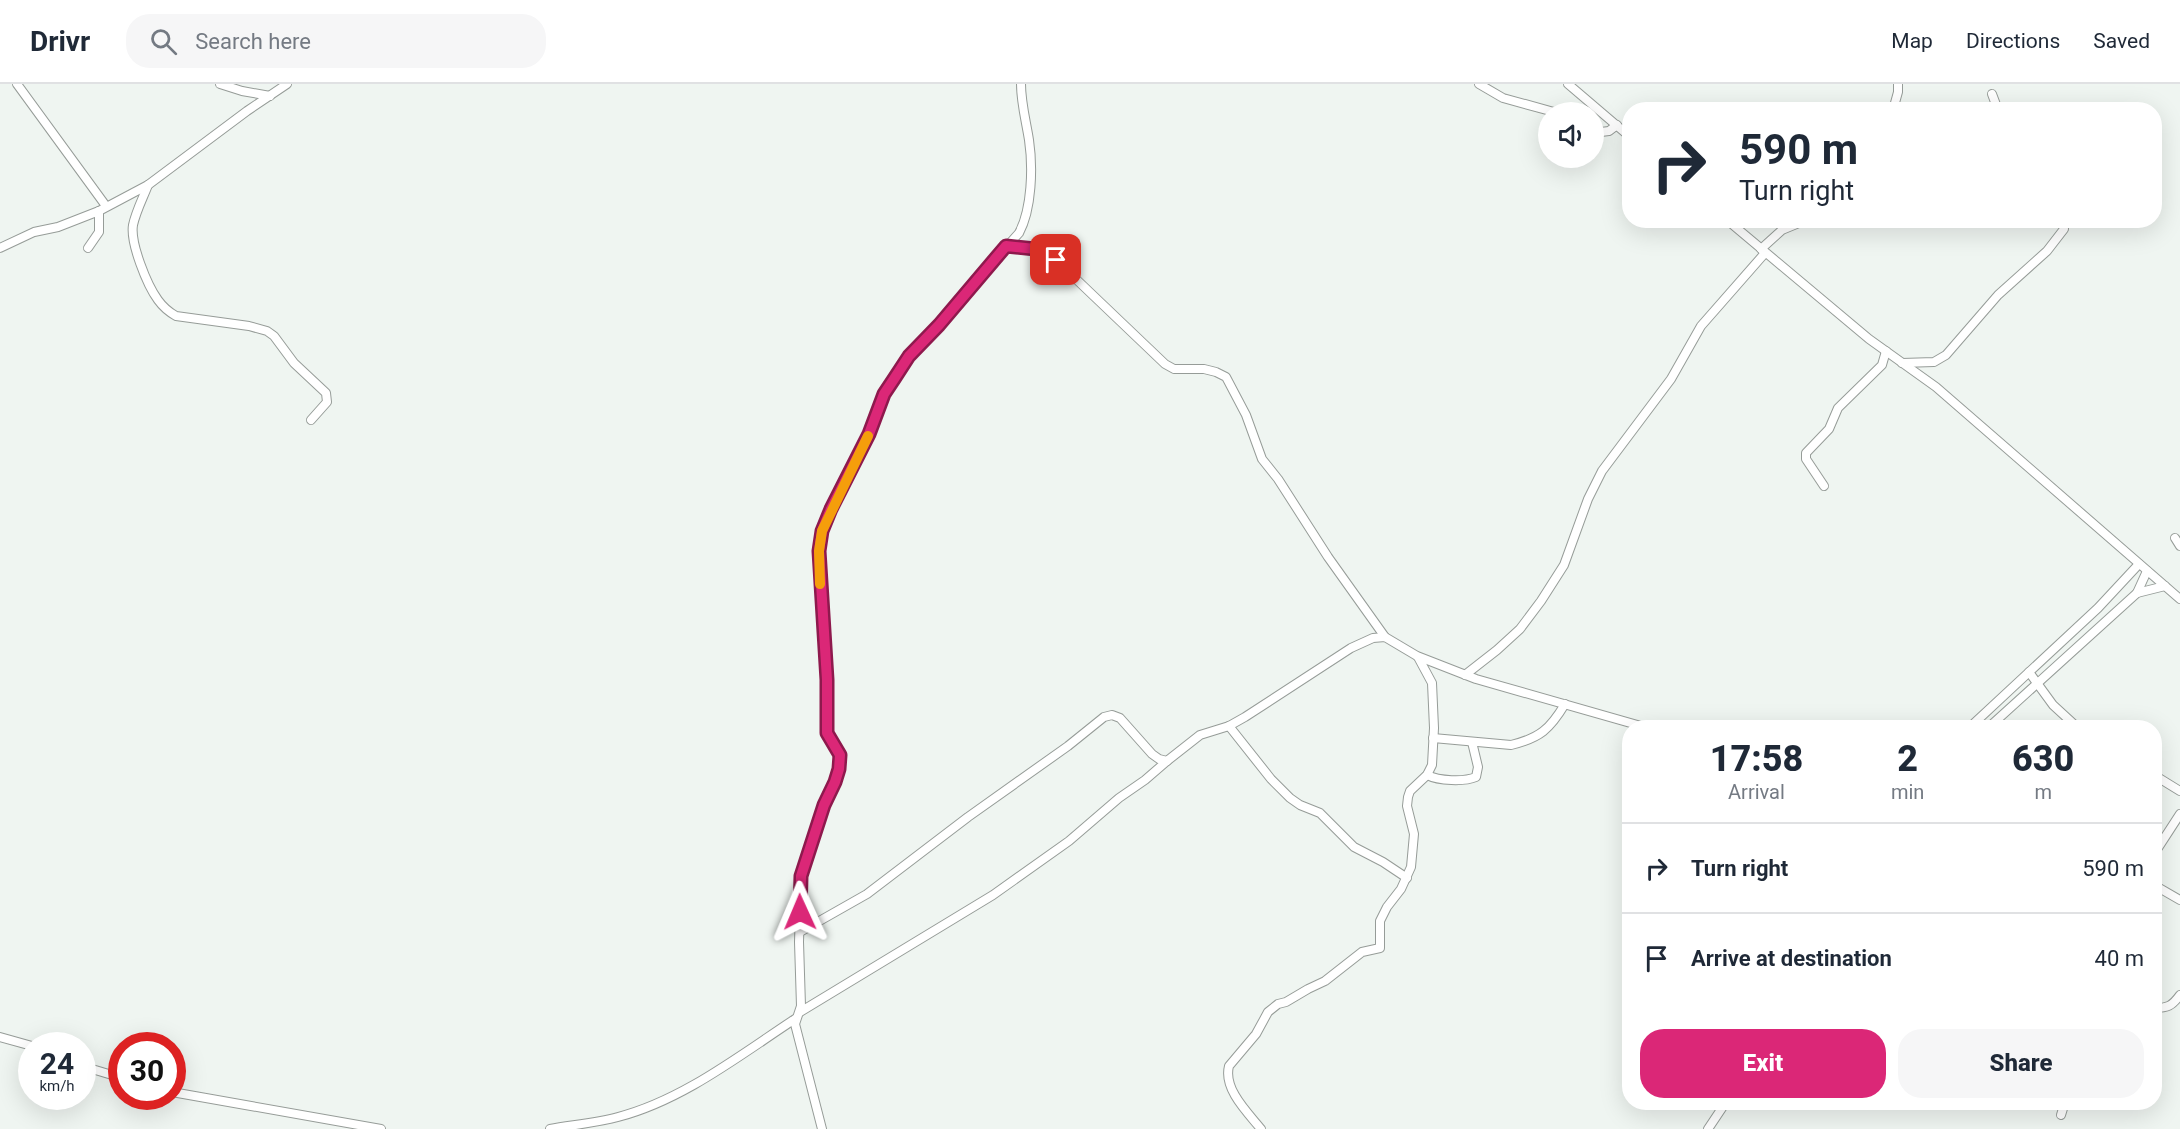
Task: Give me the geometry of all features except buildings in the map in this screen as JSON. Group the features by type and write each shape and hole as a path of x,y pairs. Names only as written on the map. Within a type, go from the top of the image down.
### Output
{"street":[{"path":"17,84 106,206"},
{"path":"220,84 270,96"},
{"path":"0,248 34,232 58,227 99,211 148,185 287,84"},
{"path":"822,1129 819,1110 798,1040 798,1016 801,876 824,805 835,782 840,755 827,733 827,680 819,551 822,531 869,434 884,394 909,356 1019,233 1028,210 1030,143 1021,98 1021,84"},
{"path":"1479,84 1503,98 1538,108"},
{"path":"1568,84 1622,129"},
{"path":"1896,102 1899,92 1898,84"},
{"path":"1992,94 1995,102"},
{"path":"1604,132 1610,131 1617,124"},
{"path":"148,185 133,227 134,239 157,300 176,316 249,326 267,331 274,336 294,363 327,393 327,402 311,420"},
{"path":"88,248 99,232 99,211"},
{"path":"1736,228 1815,295 1960,408 2180,599"},
{"path":"1465,675 1520,628 1541,601 1564,565 1588,499 1602,471 1671,378 1701,326 1763,251 1782,230 1787,228"},
{"path":"1902,363 1934,362 1947,355 1998,295 2047,251 2064,228"},
{"path":"1006,246 1045,250 1054,255 1056,260 1174,369 1204,369 1226,377 1246,415 1262,459 1385,637 1417,656 1465,675 1622,720"},
{"path":"1824,486 1806,459 1806,453 1829,429 1838,408 1882,365 1887,351"},
{"path":"2175,538 2180,546"},
{"path":"1978,720 2098,608 2139,564"},
{"path":"1997,720 2137,593 2147,571"},
{"path":"2137,593 2164,586"},
{"path":"550,1129 618,1117 653,1104 700,1080 993,895 1069,841 1119,798 1200,735 1229,726 1351,648 1373,638 1385,637"},
{"path":"1261,1129 1232,1090 1229,1066 1256,1034 1268,1012 1278,1004 1324,981 1362,952 1379,949 1382,937 1380,921 1407,878 1413,858 1414,834 1408,811 1408,797 1410,791 1427,775 1432,765 1432,683 1417,656"},
{"path":"2029,672 2054,705 2070,720"},
{"path":"1433,738 1511,745 1534,738 1547,730 1565,704"},
{"path":"800,932 867,894 1104,717 1112,715 1120,718 1152,754 1167,761"},
{"path":"1229,726 1271,779 1290,798 1320,813 1354,847 1407,878"},
{"path":"1427,775 1454,779 1476,777 1478,767 1473,742"},
{"path":"2162,780 2180,791"},
{"path":"2162,842 2180,814"},
{"path":"2162,890 2180,900"},
{"path":"2162,1008 2173,1005 2180,995"},
{"path":"0,1037 18,1042"},
{"path":"186,1094 381,1129"},
{"path":"1708,1129 1721,1110"},
{"path":"2061,1115 2063,1110"}],"slow traffic":[{"path":"820,584 819,551 822,531 868,436"}],"route":[{"path":"800,912 801,876 824,805 839,769 840,755 830,742 827,733 828,695 819,551 822,531 869,434 884,394 909,356 939,325 1006,246 1045,250 1054,255 1056,260"}]}
